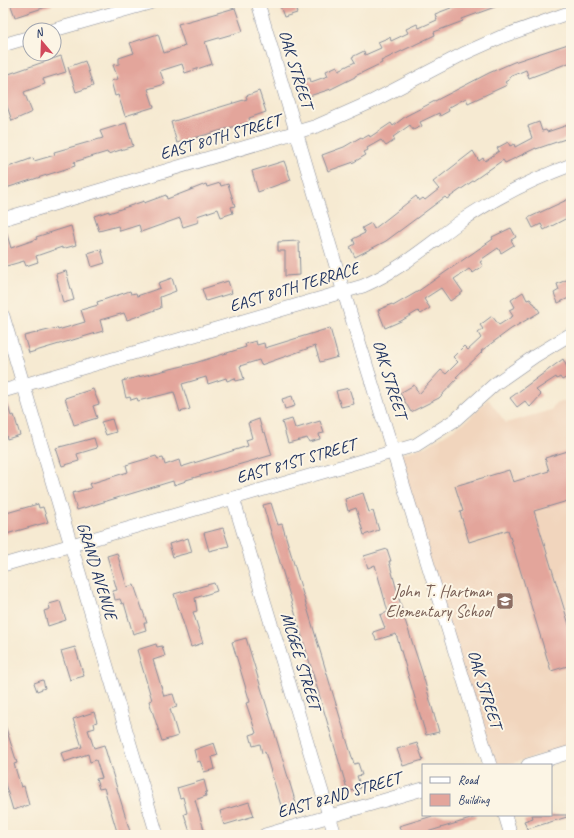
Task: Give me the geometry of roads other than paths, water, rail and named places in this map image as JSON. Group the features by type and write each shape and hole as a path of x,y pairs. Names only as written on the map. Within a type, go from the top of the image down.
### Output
{"street":[{"path":"62,28 149,3"},
{"name":"OAK STREET","path":"258,3 344,293 490,764"},
{"name":"EAST 80TH STREET","path":"3,219 297,133 352,111 464,54 501,37 571,12"},
{"path":"3,45 22,39"},
{"name":"EAST 80TH TERRACE","path":"3,391 344,293 363,286 387,275 488,203 539,176 571,165"},
{"name":"GRAND AVENUE","path":"3,316 157,835"},
{"name":"EAST 81ST STREET","path":"3,565 416,445 455,420 496,384 535,356 571,334"},
{"name":"MCGEE STREET","path":"233,498 335,835"},
{"path":"531,764 571,752"},
{"name":"EAST 82ND STREET","path":"264,835 422,789"},
{"path":"505,816 511,835"}],"place":[{"name":"John T. Hartman Elementary School","path":"505,601"}]}
